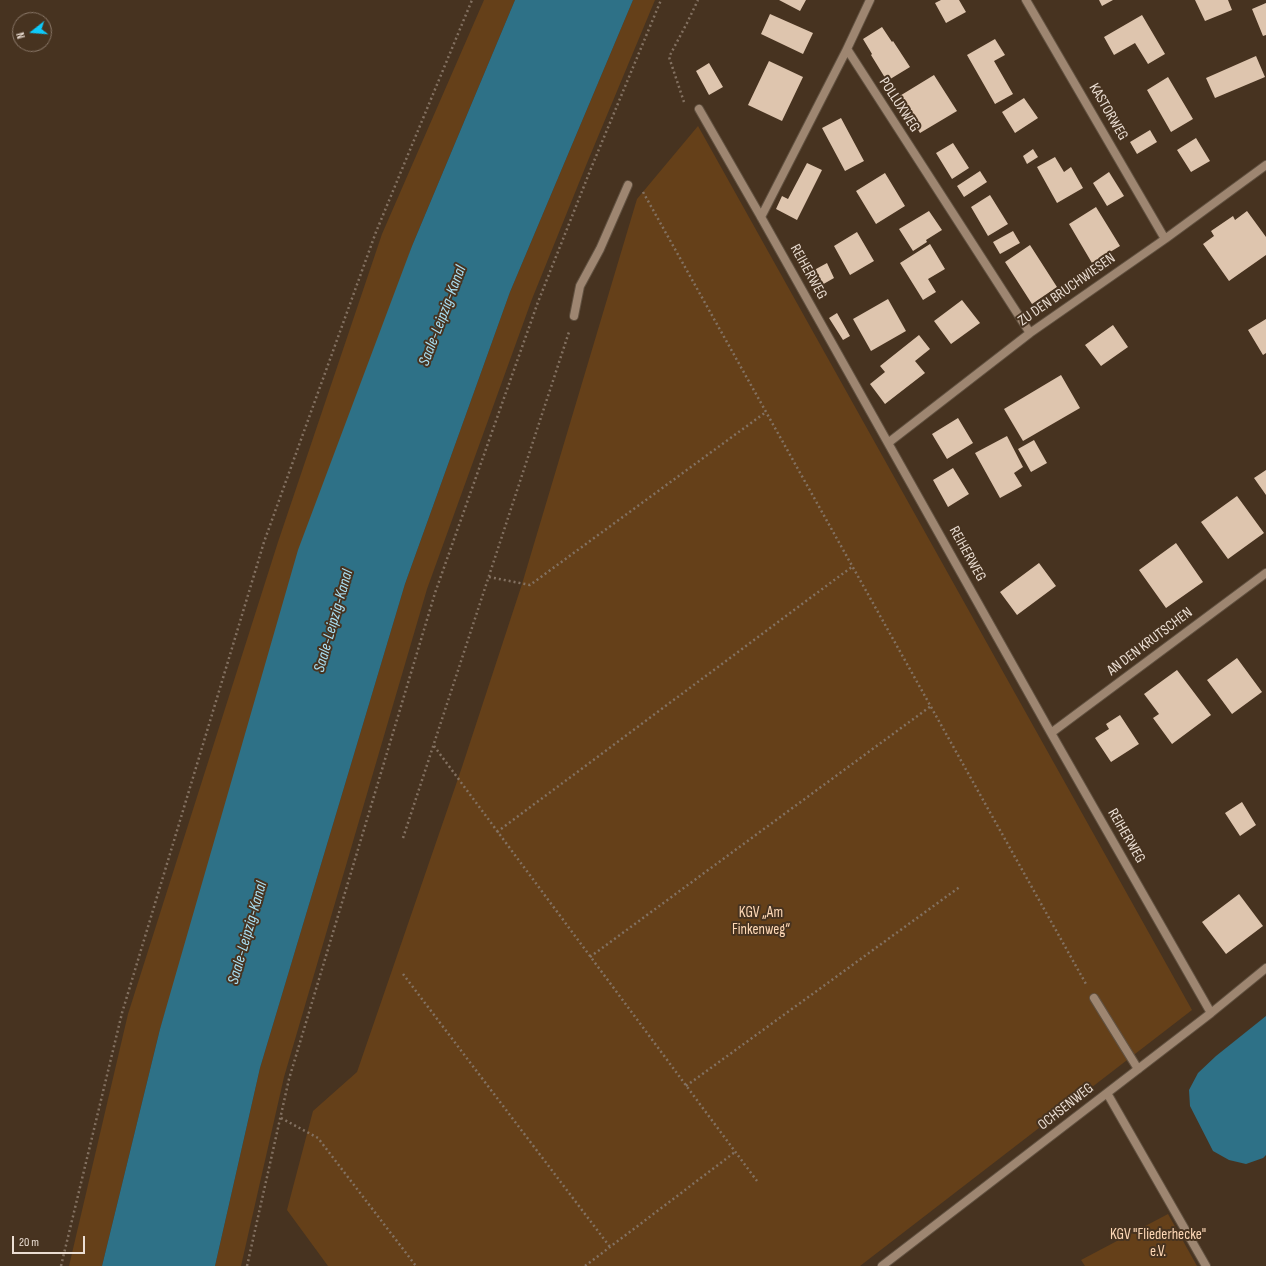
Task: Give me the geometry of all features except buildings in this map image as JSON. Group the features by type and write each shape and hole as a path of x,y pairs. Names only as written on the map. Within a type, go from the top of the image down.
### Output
{"street":[{"path":"761,217 847,49 870,0"},
{"name":"KASTORWEG","path":"1026,0 1165,239"},
{"name":"POLLUXWEG","path":"847,49 1030,333"},
{"name":"REIHERWEG","path":"699,109 1051,733 1211,1013"},
{"name":"ZU DEN BRUCHWIESEN","path":"888,443 1030,333 1165,239 1266,165"},
{"path":"574,316 580,286 600,249 628,185"},
{"name":"AN DEN KRUTSCHEN","path":"1051,733 1266,573"},
{"name":"OCHSENWEG","path":"882,1266 1211,1013 1266,968"},
{"path":"1094,998 1138,1069"},
{"path":"1107,1093 1206,1266"}],"path":[{"path":"61,1266 122,1013 264,542 376,232 472,0"},
{"path":"247,1266 289,1079 434,594 538,302 592,166 662,0"},
{"path":"684,102 669,57 688,24 698,0"},
{"path":"642,190 1094,998"},
{"path":"404,838 574,316"},
{"path":"489,577 530,585 766,412"},
{"path":"497,832 852,566"},
{"path":"590,957 931,706"},
{"path":"434,746 757,1181"},
{"path":"686,1086 961,886"},
{"path":"402,974 610,1247"},
{"path":"281,1118 318,1138 416,1266"},
{"path":"585,1266 736,1152"}],"green space":[{"path":"484,0 515,0 412,246 160,1029 102,1266 69,1266 128,1014 278,542 382,234"},
{"path":"633,0 655,0 532,299 427,589 284,1077 241,1266 215,1266 260,1068 405,584 510,292"},
{"name":"KGV „Am Finkenweg“","path":"698,126 1192,1010 860,1266 328,1266 287,1210 313,1111 357,1072 462,767 522,584 637,199"},
{"name":"KGV \"Fliederhecke\" e.V.","path":"1168,1214 1197,1266 1085,1266 1081,1260"}],"water":[{"name":"Saale-Leipzig-Kanal","path":"515,0 633,0 510,292 405,584 260,1068 215,1266 102,1266 160,1029 298,550 412,246"},
{"path":"1266,1016 1266,1155 1263,1158 1246,1164 1229,1160 1213,1151 1190,1106 1189,1090 1198,1073 1216,1056"}]}
